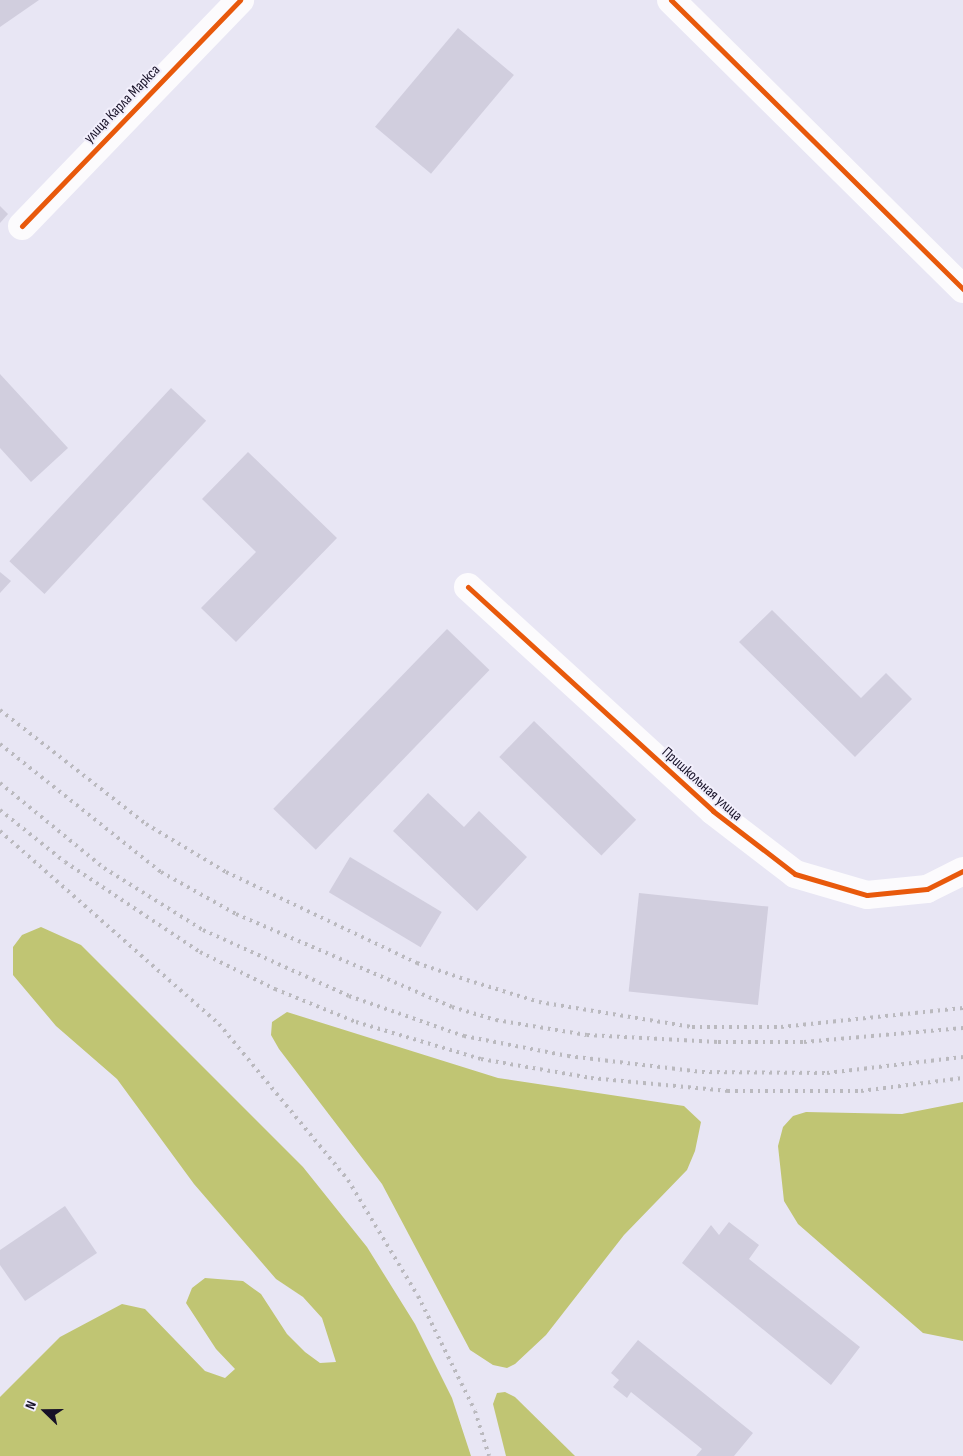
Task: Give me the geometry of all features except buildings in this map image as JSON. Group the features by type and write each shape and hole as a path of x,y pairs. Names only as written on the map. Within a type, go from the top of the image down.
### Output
{"street":[{"name":"улица Карла Маркса","path":"22,226 240,0"},
{"path":"671,0 963,289"},
{"name":"Пришкольная улица","path":"468,587 712,811 796,874 867,895 927,889 963,871"}],"green space":[{"path":"41,927 81,945 303,1167 367,1247 415,1324 452,1398 471,1456 0,1456 0,1397 60,1337 122,1304 145,1309 205,1371 225,1378 235,1369 216,1349 186,1303 192,1288 205,1278 243,1281 261,1294 287,1334 305,1352 320,1363 336,1362 322,1318 303,1297 276,1279 194,1184 117,1079 56,1026 13,975 13,947 22,935"},
{"path":"287,1012 498,1078 684,1106 701,1122 695,1151 687,1170 624,1235 546,1335 515,1364 507,1368 493,1365 470,1350 382,1184 279,1049 271,1035 272,1022"},
{"path":"963,1102 963,1341 923,1333 798,1224 784,1201 778,1146 783,1127 793,1116 806,1112 902,1114"},
{"path":"505,1392 515,1397 575,1456 506,1456 493,1404 497,1393"}],"railway":[{"path":"0,710 146,824 226,872 417,963 467,980 539,1002 692,1027 781,1027 963,1008"},
{"path":"0,744 161,872 236,914 452,1007 496,1020 587,1035 718,1042 804,1042 963,1028"},
{"path":"0,783 104,868 203,930 349,996 464,1036 568,1056 702,1072 827,1073 963,1057"},
{"path":"0,810 65,862 200,952 275,989 356,1022 481,1059 591,1078 728,1091 861,1091 963,1078"},
{"path":"0,831 219,1024 348,1180 418,1296 475,1411 489,1456"}],"cycle path":[{"path":"22,226 240,0"},
{"path":"671,0 963,289"},
{"path":"468,587 713,811 795,874 867,895 927,889 963,871"}]}
